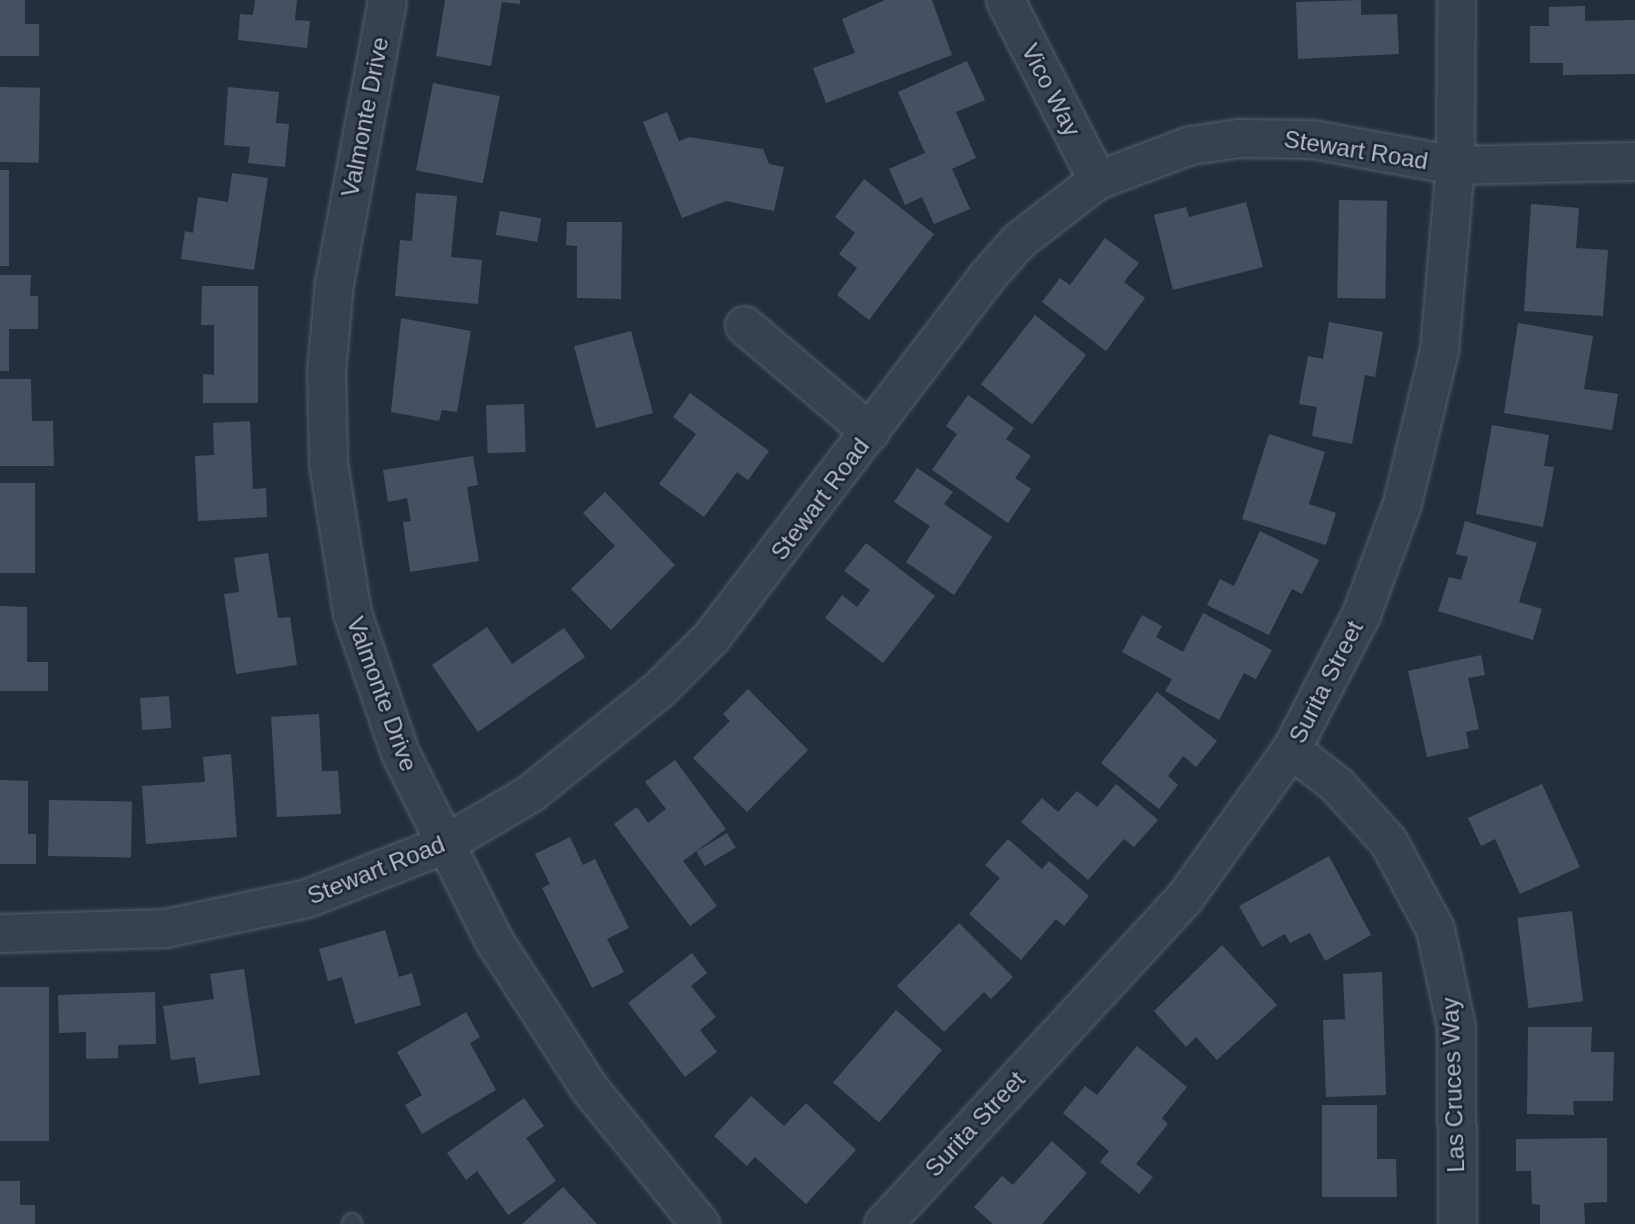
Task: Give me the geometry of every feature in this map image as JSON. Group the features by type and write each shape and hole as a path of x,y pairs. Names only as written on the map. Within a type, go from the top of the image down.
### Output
{"street":[{"name":"Valmonte Drive","path":"387,0 334,282 326,372 328,463 337,536 365,659 442,845 539,1015 589,1088 700,1224"},
{"name":"Vico Way","path":"1005,0 1097,180"},
{"name":"Surita Street","path":"883,1224 1184,898 1291,749 1361,614 1402,503 1439,350 1455,164 1456,0"},
{"name":"Stewart Road","path":"0,933 153,929 251,913 389,870 442,845 566,768 658,690 759,580 1019,240 1097,180 1178,149 1239,138 1312,139 1455,164 1635,161"},
{"path":"744,325 870,432"},
{"name":"Las Cruces Way","path":"1291,749 1337,785 1388,841 1435,929 1456,1027 1457,1224"}],"building":[{"path":"0,0 25,0 25,24 39,24 39,56 0,56"},
{"path":"255,0 297,0 295,20 310,21 307,48 238,40 240,14 253,15"},
{"path":"445,0 520,0 520,4 502,2 491,66 436,56"},
{"path":"885,0 932,0 952,55 826,103 813,68 855,53 842,19"},
{"path":"1361,0 1361,15 1397,14 1399,54 1298,59 1296,2"},
{"path":"1585,6 1585,21 1635,20 1635,74 1563,75 1563,63 1530,63 1530,26 1549,26 1549,7"},
{"path":"967,61 985,100 956,112 976,158 952,169 970,209 934,224 922,197 905,205 889,169 925,153 898,92"},
{"path":"433,83 500,96 483,183 416,170"},
{"path":"0,87 40,88 39,163 0,162"},
{"path":"228,87 279,92 276,123 289,124 285,167 248,163 250,147 224,145"},
{"path":"667,112 679,141 689,137 763,149 769,164 784,167 774,211 726,201 682,218 643,122"},
{"path":"0,170 9,170 9,266 0,266"},
{"path":"232,173 268,178 254,270 181,259 185,231 193,233 198,197 228,202"},
{"path":"864,179 934,234 869,320 837,295 857,268 839,254 855,233 835,217"},
{"path":"416,193 457,196 451,257 482,260 478,304 395,296 400,240 412,241"},
{"path":"1339,200 1387,201 1385,299 1337,298"},
{"path":"1246,202 1263,267 1173,290 1154,215 1186,207 1189,217"},
{"path":"1531,204 1579,208 1576,248 1608,250 1603,316 1524,311"},
{"path":"500,211 541,218 537,242 496,235"},
{"path":"567,222 622,222 621,299 577,298 577,246 566,245"},
{"path":"1105,238 1139,263 1124,282 1145,298 1106,351 1042,302 1060,278 1070,285"},
{"path":"0,275 31,275 30,296 38,296 38,329 9,329 9,371 0,371"},
{"path":"202,286 258,286 258,403 203,403 203,374 214,375 214,325 201,325"},
{"path":"1035,315 1086,355 1032,424 981,384"},
{"path":"401,318 471,331 457,412 442,410 439,421 391,412"},
{"path":"1329,322 1383,332 1375,377 1365,375 1352,444 1312,436 1317,407 1299,404 1308,356 1323,359"},
{"path":"1518,323 1593,336 1584,389 1618,394 1612,430 1504,413"},
{"path":"631,331 653,413 596,428 574,346"},
{"path":"0,379 31,379 32,421 53,421 54,466 0,466"},
{"path":"690,393 769,451 748,480 737,472 704,517 659,484 696,434 673,417"},
{"path":"968,395 1014,428 1006,439 1031,456 1015,478 1031,489 1008,523 932,470 957,434 946,426"},
{"path":"524,404 526,452 488,453 486,405"},
{"path":"250,421 253,489 266,488 267,517 198,521 195,456 214,455 213,423"},
{"path":"1492,425 1549,435 1544,466 1554,467 1543,527 1476,514"},
{"path":"1269,434 1325,452 1309,504 1336,513 1326,545 1242,519"},
{"path":"473,456 478,485 467,487 479,561 410,572 403,522 411,521 407,498 388,502 383,470"},
{"path":"917,468 953,492 944,504 992,537 954,595 906,562 930,526 894,502"},
{"path":"0,483 35,483 35,573 0,573"},
{"path":"605,492 675,565 611,630 571,589 615,546 583,513"},
{"path":"1465,521 1537,543 1519,602 1542,609 1533,640 1438,611 1449,577 1461,580 1468,557 1456,554"},
{"path":"1260,531 1319,560 1302,594 1292,589 1269,635 1207,605 1220,579 1234,586"},
{"path":"866,543 935,596 883,663 825,618 842,595 857,607 870,590 844,571"},
{"path":"268,553 278,618 290,617 297,665 236,674 224,594 239,592 234,558"},
{"path":"0,606 27,607 27,662 48,662 48,691 0,691"},
{"path":"1203,613 1272,650 1256,679 1244,673 1219,720 1165,691 1172,679 1122,652 1142,615 1162,626 1156,637 1183,652"},
{"path":"487,627 512,664 564,628 585,657 478,732 432,665"},
{"path":"1481,655 1485,675 1468,678 1479,729 1466,732 1469,748 1427,757 1408,671"},
{"path":"748,689 808,750 747,812 693,758 730,721 723,714"},
{"path":"1157,692 1217,741 1196,767 1183,756 1168,776 1178,785 1159,809 1101,763"},
{"path":"169,696 171,728 142,730 140,698"},
{"path":"319,714 322,771 338,771 341,814 277,817 271,717"},
{"path":"231,754 237,837 146,844 142,786 205,782 203,757"},
{"path":"675,760 726,829 683,861 717,906 690,926 614,824 637,807 648,823 666,809 645,782"},
{"path":"0,780 28,781 28,834 36,834 36,864 0,864"},
{"path":"1116,784 1158,820 1134,847 1124,839 1088,880 1021,822 1042,798 1058,812 1077,791 1097,807"},
{"path":"1542,784 1580,867 1520,894 1495,839 1481,846 1468,818"},
{"path":"49,800 132,801 131,857 48,856"},
{"path":"727,833 736,848 705,866 696,852"},
{"path":"570,837 583,865 595,859 629,928 607,939 624,972 592,988 542,888 550,884 535,854"},
{"path":"1008,839 1042,869 1049,861 1089,896 1064,926 1056,919 1021,960 969,914 1000,878 985,865"},
{"path":"1329,856 1371,935 1325,961 1310,933 1290,943 1285,934 1262,947 1239,906"},
{"path":"1572,911 1583,1001 1529,1008 1517,918"},
{"path":"959,923 1013,977 991,999 984,992 944,1032 897,986"},
{"path":"385,930 399,977 412,973 421,1005 355,1024 342,977 328,981 319,949"},
{"path":"1222,945 1277,1005 1217,1060 1196,1037 1186,1047 1154,1011"},
{"path":"692,953 707,973 691,986 716,1017 700,1030 717,1052 685,1077 628,1003"},
{"path":"244,969 260,1075 199,1084 195,1057 171,1060 163,1006 214,999 210,974"},
{"path":"1382,972 1386,1095 1326,1097 1323,1020 1345,1019 1343,974"},
{"path":"0,987 49,987 49,1141 0,1141"},
{"path":"155,992 156,1044 118,1045 118,1058 86,1059 86,1032 59,1033 58,995"},
{"path":"896,1010 942,1050 879,1122 833,1082"},
{"path":"466,1012 480,1037 470,1043 496,1090 422,1134 405,1105 422,1095 397,1052"},
{"path":"1528,1027 1592,1027 1591,1052 1614,1052 1613,1101 1573,1101 1574,1115 1527,1114"},
{"path":"1137,1046 1187,1087 1162,1118 1168,1124 1136,1164 1153,1177 1139,1194 1100,1162 1109,1151 1063,1113 1085,1086 1097,1095"},
{"path":"751,1096 784,1126 806,1103 856,1150 806,1204 755,1157 747,1166 714,1136"},
{"path":"524,1098 544,1126 526,1138 556,1181 508,1215 477,1171 466,1180 447,1153"},
{"path":"1322,1105 1377,1105 1377,1159 1396,1159 1397,1197 1322,1197"},
{"path":"1607,1138 1607,1202 1584,1203 1585,1224 1540,1224 1540,1205 1532,1204 1531,1171 1516,1171 1516,1139"},
{"path":"1052,1141 1087,1173 1042,1224 993,1224 974,1207 1002,1176 1013,1185"},
{"path":"0,1181 20,1181 20,1205 35,1205 35,1224 0,1224"},
{"path":"563,1187 597,1224 522,1224"}]}
